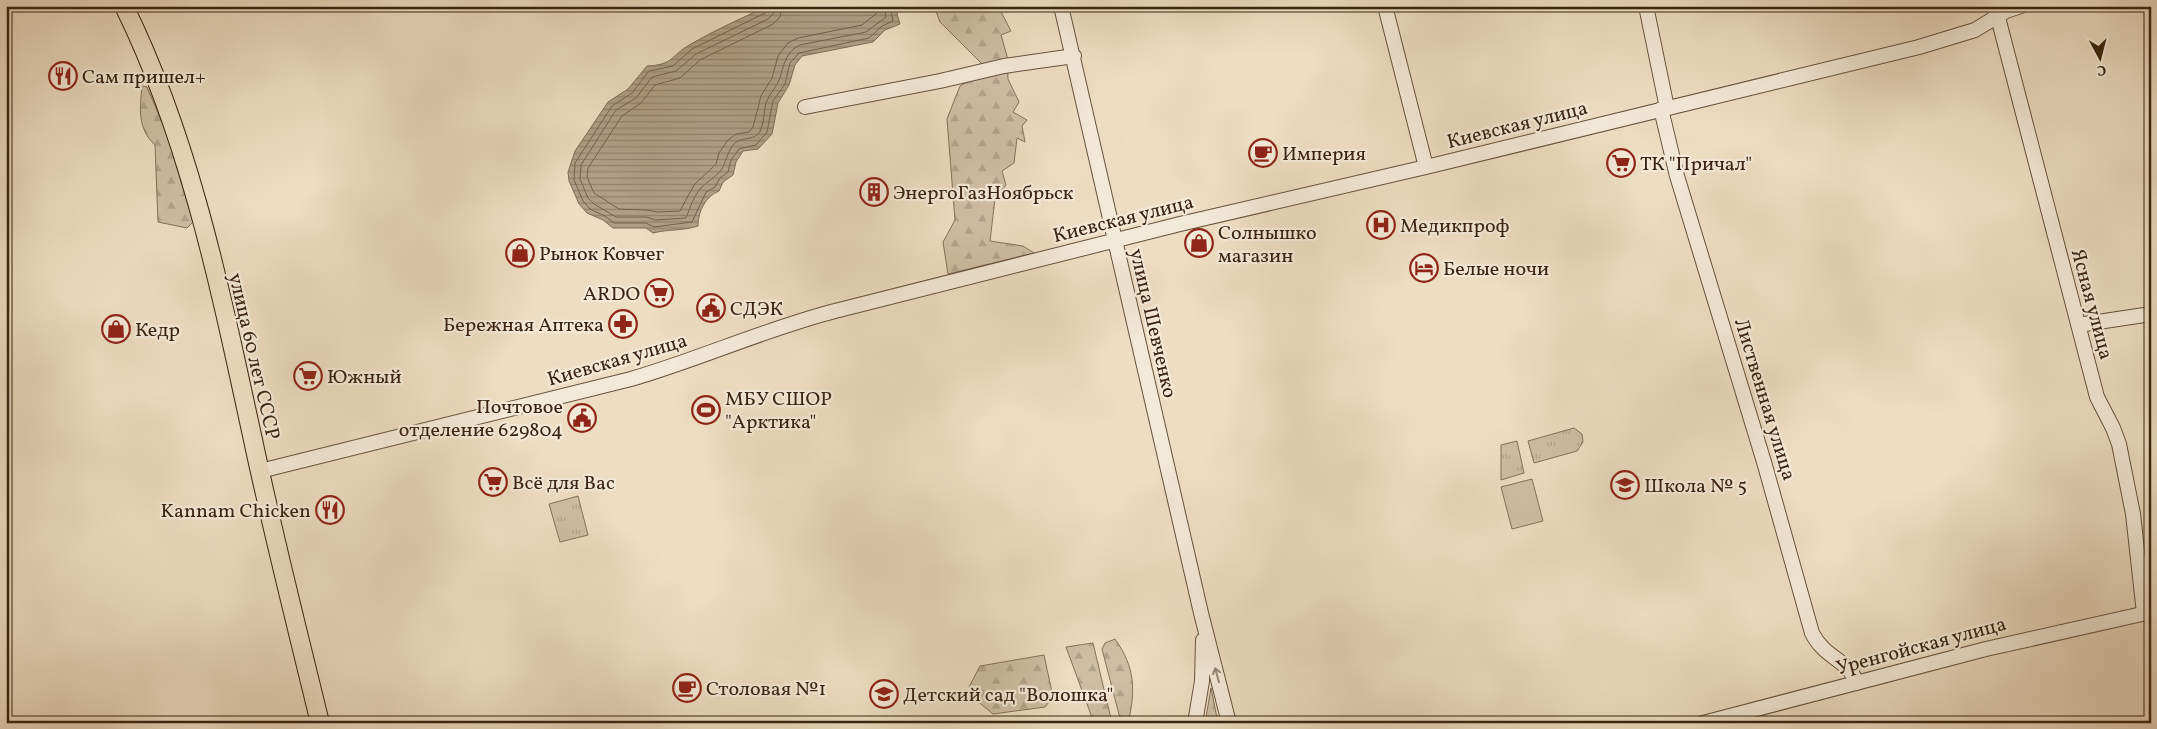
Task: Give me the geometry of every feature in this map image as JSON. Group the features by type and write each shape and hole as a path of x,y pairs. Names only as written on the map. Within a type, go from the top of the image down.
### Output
{"main road":[{"name":"улица 60 лет СССР","path":"124,6 142,44 181,148 233,348 320,723"}],"street":[{"name":"улица Шевченко","path":"1061,6 1202,620"},
{"path":"1385,6 1426,167"},
{"name":"Лиственная улица","path":"1646,6 1677,176 1764,462 1812,633 1824,651 1848,667 1857,683"},
{"name":"Киевская улица","path":"260,471 631,379 689,361 804,319 1114,240 1426,167 1919,47 1975,30 1997,11 2021,6"},
{"name":"Ясная улица","path":"1997,11 2097,397 2119,444 2133,514 2147,612"},
{"path":"805,107 940,82 1004,66 1074,56"},
{"path":"2078,325 2151,314"},
{"name":"Уренгойская улица","path":"1703,723 1986,649 2147,612"},
{"path":"1195,723 1202,681 1202,620"},
{"path":"1202,620 1229,723"}],"green space":[{"path":"934,6 998,6 1011,31 1001,35 1007,56 1008,79 1019,102 1013,112 1027,120 1022,126 1025,142 1017,138 1014,163 1002,171 1006,185 995,199 990,241 1023,246 1034,253 948,274 943,242 955,220 947,119 960,86 988,70 940,22"},
{"path":"142,86 147,87 167,134 193,222 187,228 158,222 155,145 149,139 142,125 140,110"},
{"path":"1574,428 1582,434 1583,442 1577,451 1534,463 1528,441"},
{"path":"1517,441 1524,473 1501,480 1501,445"},
{"path":"1532,479 1543,521 1512,529 1501,487"},
{"path":"578,496 588,535 560,542 549,504"},
{"path":"1115,639 1127,659 1132,679 1131,711 1128,723 1121,722 1102,649 1105,643"},
{"path":"1093,643 1112,723 1094,723 1066,647"},
{"path":"1044,655 1053,697 1045,707 993,714 975,699 969,687 980,666"},
{"path":"1211,688 1218,723 1205,723"}],"water":[{"path":"768,6 895,6 900,24 885,30 873,42 802,56 795,65 789,85 778,103 772,134 758,149 743,151 736,162 733,175 723,182 719,191 710,196 704,205 699,215 698,226 653,233 646,228 613,228 603,220 587,213 579,204 569,181 568,172 575,151 608,102 628,89 647,66 668,62 684,48 700,39"}],"place":[{"name":"Сам пришел+","path":"63,76"},
{"name":"Империя","path":"1263,153"},
{"name":"ТК \"Причал\"","path":"1621,163"},
{"name":"ЭнергоГазНоябрьск","path":"874,192"},
{"name":"Медикпроф","path":"1381,225"},
{"name":"Солнышко магазин","path":"1199,243"},
{"name":"Рынок Ковчег","path":"520,253"},
{"name":"Белые ночи","path":"1424,268"},
{"name":"ARDO","path":"659,293"},
{"name":"СДЭК","path":"711,308"},
{"name":"Бережная Аптека","path":"623,324"},
{"name":"Кедр","path":"116,329"},
{"name":"Южный","path":"308,376"},
{"name":"МБУ СШОР \"Арктика\"","path":"706,410"},
{"name":"Почтовое отделение 629804","path":"582,418"},
{"name":"Всё для Вас","path":"493,482"},
{"name":"Школа № 5","path":"1625,485"},
{"name":"Kannam Chicken","path":"330,510"},
{"name":"Столовая №1","path":"687,688"},
{"name":"Детский сад \"Волошка\"","path":"884,694"}]}
